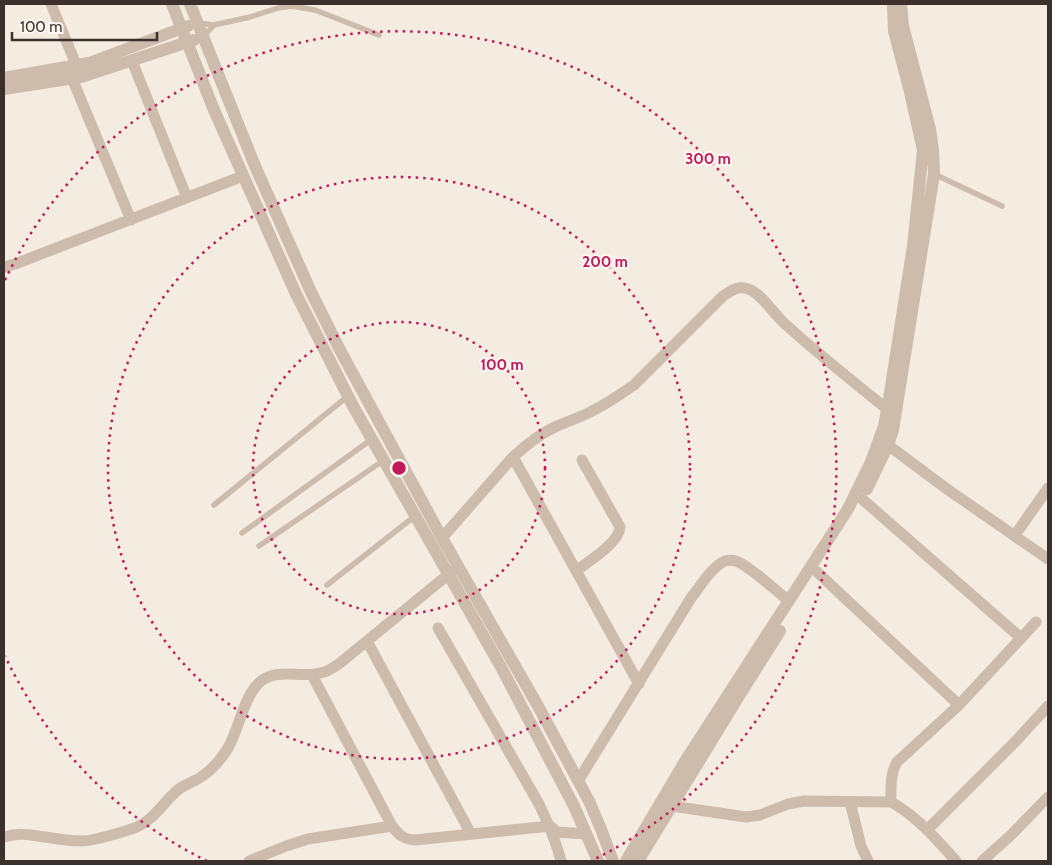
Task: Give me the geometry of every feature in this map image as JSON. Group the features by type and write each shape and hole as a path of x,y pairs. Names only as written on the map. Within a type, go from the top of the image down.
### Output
{"street":[{"path":"51,4 74,72 130,220"},
{"path":"172,4 214,110 243,176 296,294 348,396 415,516 454,570 538,706 589,801 613,861"},
{"path":"190,4 255,166 311,292 340,350 442,538 454,570 557,774 598,861"},
{"path":"638,861 684,763 848,510 884,426 913,246 923,150 894,31 893,4"},
{"path":"626,861 742,691 817,572 862,499 888,445 893,430 934,174 934,150 903,26 902,4"},
{"path":"4,78 74,72 89,63 198,23"},
{"path":"4,89 132,60 203,37"},
{"path":"132,60 187,198"},
{"path":"4,268 243,176"},
{"path":"442,538 513,457 536,437 552,428 595,410 634,385 723,296 740,287 755,293 803,340 887,409"},
{"path":"888,445 947,489 1048,559"},
{"path":"513,457 639,684"},
{"path":"576,571 615,540 620,532 620,527 582,460"},
{"path":"1015,535 1048,488"},
{"path":"862,499 1021,638"},
{"path":"578,781 691,598 706,577 719,565 732,560 738,562 789,601"},
{"path":"4,838 14,834 23,834 83,841 136,827 153,816 180,788 198,779 215,765 228,748 243,710 260,682 269,676 312,674 329,670 454,570"},
{"path":"817,572 959,705"},
{"path":"891,802 893,769 898,762 959,705 1036,622"},
{"path":"438,628 550,826 561,861"},
{"path":"367,641 471,834"},
{"path":"312,674 398,835 405,839 415,840 550,826"},
{"path":"927,830 1015,742 1048,706"},
{"path":"982,861 1010,836 1048,797"},
{"path":"666,804 746,817 760,815 788,804 804,801 891,802 902,808 927,830 956,861"},
{"path":"850,802 861,846 868,861"},
{"path":"249,861 308,839 392,826"},
{"path":"550,826 556,832 586,834"},
{"path":"858,861 861,846"}],"lane":[{"path":"198,23 214,25 250,18 278,8 291,6 315,10 379,35"},
{"path":"203,37 214,25"},
{"path":"921,168 1002,206"},
{"path":"214,505 348,396"},
{"path":"242,533 372,439"},
{"path":"259,546 384,460"},
{"path":"327,585 415,516"}]}
